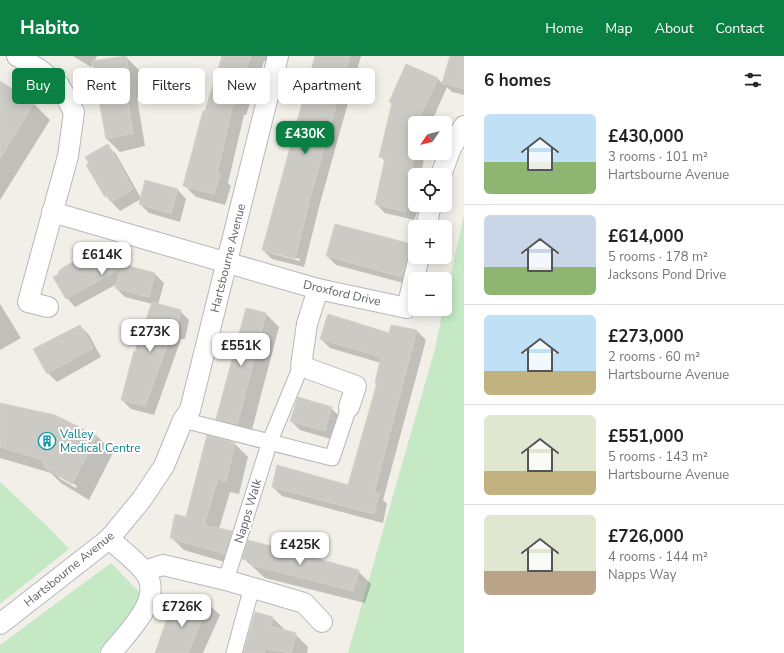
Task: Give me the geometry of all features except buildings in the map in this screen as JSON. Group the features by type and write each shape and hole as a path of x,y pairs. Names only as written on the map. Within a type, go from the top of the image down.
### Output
{"street":[{"path":"17,56 39,69 59,84 74,112 68,156 28,302 48,307"},
{"name":"Hartsbourne Avenue","path":"0,624 110,539 142,500 164,466 183,420 190,410 278,56"},
{"path":"444,168 451,148 464,126"},
{"name":"Droxford Drive","path":"52,212 318,289 407,308 417,264"},
{"path":"183,420 332,458 356,386 301,366 307,324 318,289"},
{"name":"Napps Walk","path":"226,580 270,441 301,366"},
{"path":"110,539 144,571 151,584 151,593 139,618 111,653"},
{"path":"144,571 162,565 252,587 304,602 322,622"},
{"path":"234,653 252,587"}],"green space":[{"path":"464,215 464,653 348,653 435,349 442,316 452,316 452,272"},
{"path":"0,482 69,549 0,604"},
{"path":"111,563 143,596 99,653 0,653 0,645"}],"place":[{"name":"Valley Medical Centre","path":"47,441"}]}
